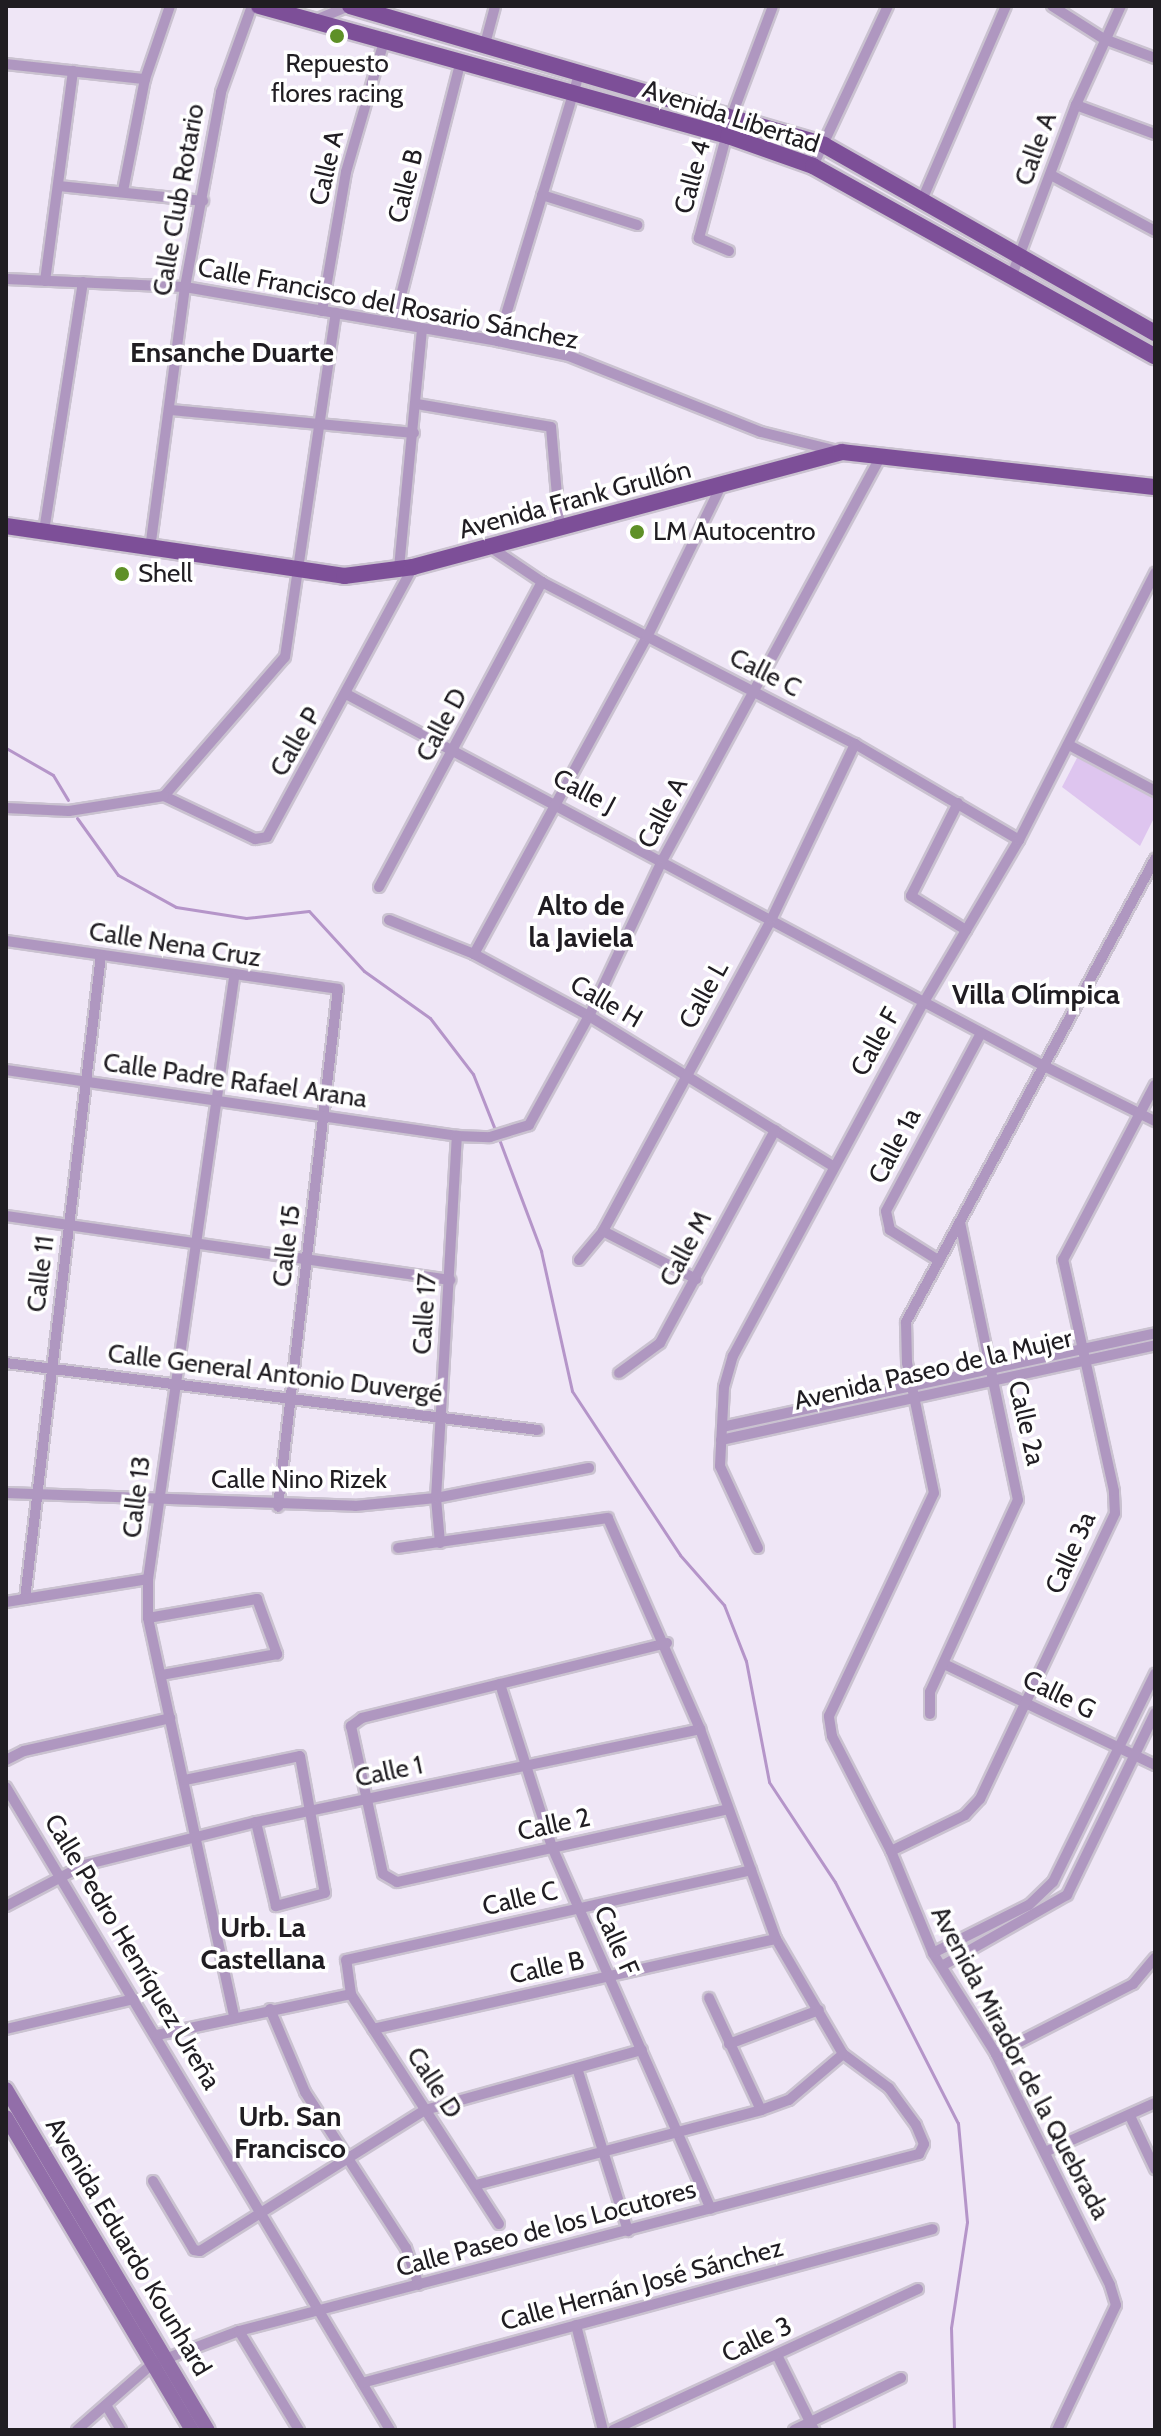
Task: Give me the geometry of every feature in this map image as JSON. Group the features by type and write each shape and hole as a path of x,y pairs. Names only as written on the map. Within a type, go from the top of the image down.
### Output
{"main road":[{"name":"Avenida Libertad","path":"259,6 385,38 728,136 813,166 1155,356"},
{"name":"Avenida Libertad","path":"349,6 732,115 824,145 1155,333"},
{"name":"Avenida Frank Grullón","path":"6,526 300,572 344,576 406,568 842,452 879,459 1155,487"}],"street":[{"path":"123,191 145,79 170,6"},
{"name":"Calle Club Rotario","path":"150,549 171,410 185,287 221,92 252,6"},
{"path":"312,20 349,6"},
{"path":"485,44 495,6"},
{"name":"Calle 4","path":"729,251 699,238 732,115 773,6"},
{"path":"813,166 888,6"},
{"path":"924,227 928,204 1006,6"},
{"path":"1052,6 1064,9 1104,39 1155,58"},
{"name":"Calle A","path":"1012,275 1076,105 1121,6"},
{"name":"Calle A","path":"322,311 346,172 385,38"},
{"name":"Calle B","path":"394,323 461,60"},
{"path":"6,64 145,79"},
{"path":"45,281 73,71"},
{"path":"498,341 580,71"},
{"path":"1076,105 1155,134"},
{"path":"1051,175 1155,231"},
{"path":"59,186 203,201"},
{"path":"542,195 637,225"},
{"name":"Calle Francisco del Rosario Sánchez","path":"6,279 185,287 498,341 569,356 761,432 842,452"},
{"path":"44,531 83,282"},
{"path":"6,808 69,811 164,796 283,663 323,424 336,313"},
{"path":"406,568 422,329"},
{"path":"417,404 551,427 560,529"},
{"path":"171,410 414,433"},
{"name":"Calle A","path":"457,1136 490,1137 529,1125 589,1016 663,859 879,459"},
{"path":"474,954 647,637 721,486"},
{"name":"Calle C","path":"490,547 542,582 855,744 1019,840"},
{"name":"Calle P","path":"164,796 264,839 348,695 406,568"},
{"name":"Calle F","path":"758,1548 720,1466 722,1427 733,1356 833,1166 1019,840 1150,599 1155,573"},
{"name":"Calle D","path":"379,887 542,582"},
{"name":"Calle J","path":"348,695 663,859 981,1033 1155,1121"},
{"name":"Calle L","path":"579,1260 603,1231 772,918 855,744"},
{"path":"1069,745 1155,791"},
{"path":"958,803 911,896 966,930"},
{"path":"918,1397 907,1363 906,1322 1155,859"},
{"name":"Calle H","path":"389,920 474,954 589,1016 833,1166"},
{"name":"Calle Nena Cruz","path":"6,941 234,978 338,989"},
{"name":"Calle 11","path":"25,1599 101,955"},
{"name":"Calle 13","path":"234,978 172,1384 148,1579 148,1618 199,1839 234,2017"},
{"name":"Calle 15","path":"278,1507 338,989"},
{"name":"Calle 1a","path":"938,1260 890,1230 886,1211 981,1033"},
{"name":"Calle Padre Rafael Arana","path":"6,1070 457,1136"},
{"name":"Calle 3a","path":"891,1851 965,1815 980,1799 1115,1513 1063,1260 1155,1085"},
{"name":"Calle M","path":"619,1373 660,1343 775,1130"},
{"name":"Calle 17","path":"440,1543 436,1498 457,1136"},
{"path":"6,1216 192,1246 308,1257 450,1280"},
{"name":"Calle 2a","path":"930,1714 930,1692 1018,1500 960,1223"},
{"path":"603,1231 696,1279"},
{"name":"Avenida Paseo de la Mujer","path":"721,1440 994,1379 1155,1333"},
{"name":"Avenida Paseo de la Mujer","path":"722,1427 991,1368 1155,1345"},
{"name":"Calle General Antonio Duvergé","path":"6,1363 53,1366 291,1400 538,1430"},
{"name":"Avenida Mirador de la Quebrada","path":"918,1397 934,1493 829,1716 832,1736 891,1851 933,1953 996,2054 1116,2305 1057,2430"},
{"name":"Calle Nino Rizek","path":"6,1493 278,1507 436,1498 589,1468"},
{"path":"398,1548 608,1518 667,1643 776,1939 843,2054 789,2100 761,2110 476,2185"},
{"path":"6,1602 148,1579"},
{"path":"148,1618 257,1599 277,1654 161,1675"},
{"path":"367,1799 351,1726 362,1718 667,1643"},
{"name":"Calle G","path":"944,1664 1155,1765"},
{"path":"933,1953 1041,1896 1121,1749 1155,1674"},
{"name":"Calle F","path":"500,1684 552,1847 711,2209"},
{"path":"942,1966 1067,1895 1155,1713"},
{"path":"6,1760 24,1751 170,1718"},
{"name":"Calle 1","path":"6,1906 84,1865 199,1839 256,1822 700,1729"},
{"path":"185,1780 300,1756 327,1888 319,1896 282,1907 272,1900 256,1822"},
{"name":"Calle Pedro Henríquez Ureña","path":"6,1787 264,2211 390,2430"},
{"name":"Calle 2","path":"367,1799 389,1881 728,1809"},
{"name":"Calle C","path":"346,1960 751,1870"},
{"name":"Calle B","path":"373,2029 776,1939"},
{"path":"996,2054 1133,1984 1155,1958"},
{"name":"Calle D","path":"346,1960 351,1994 499,2224"},
{"path":"157,2035 351,1994"},
{"path":"709,1998 761,2110"},
{"path":"6,2029 134,1999"},
{"path":"270,2009 305,2092 406,2248 419,2285"},
{"path":"729,2044 819,2010"},
{"path":"153,2181 197,2252 348,2155 425,2110 642,2050"},
{"name":"Calle Paseo de los Locutores","path":"77,2430 159,2361 239,2331 919,2154 924,2144 916,2125 889,2088 843,2054"},
{"path":"577,2068 600,2150 628,2231"},
{"name":"Avenida Eduardo Kounhard","path":"6,2089 159,2361 192,2430"},
{"path":"1045,2152 1155,2103"},
{"path":"1130,2116 1155,2169"},
{"name":"Avenida Eduardo Kounhard","path":"6,2117 159,2361 208,2430"},
{"name":"Calle Hernán José Sánchez","path":"362,2383 933,2229"},
{"name":"Calle 3","path":"613,2430 918,2289"},
{"path":"576,2325 603,2430"},
{"path":"239,2331 299,2430"},
{"path":"777,2355 812,2426"},
{"path":"794,2430 812,2426 901,2378"},
{"path":"106,2405 121,2430"}],"shaded area":[{"path":"1078,756 1155,798 1155,816 1140,846 1062,787"}],"waterway":[{"path":"6,748 53,775 68,800"},
{"path":"77,818 118,875 176,907 246,918 309,911 364,971 430,1018 473,1074 496,1132"},
{"path":"499,1139 541,1251 572,1391 680,1555 724,1605 746,1661 769,1782 835,1882 958,2123 967,2222 951,2328 954,2430"}],"place":[{"name":"Repuesto flores racing","path":"337,36"},
{"name":"LM Autocentro","path":"637,532"},
{"name":"Shell","path":"122,574"}],"district":[{"name":"Ensanche Duarte","path":"232,352"},
{"name":"Alto de la Javiela","path":"581,921"},
{"name":"Villa Olímpica","path":"1036,994"},
{"name":"Urb. La Castellana","path":"263,1943"},
{"name":"Urb. San Francisco","path":"290,2132"}]}
